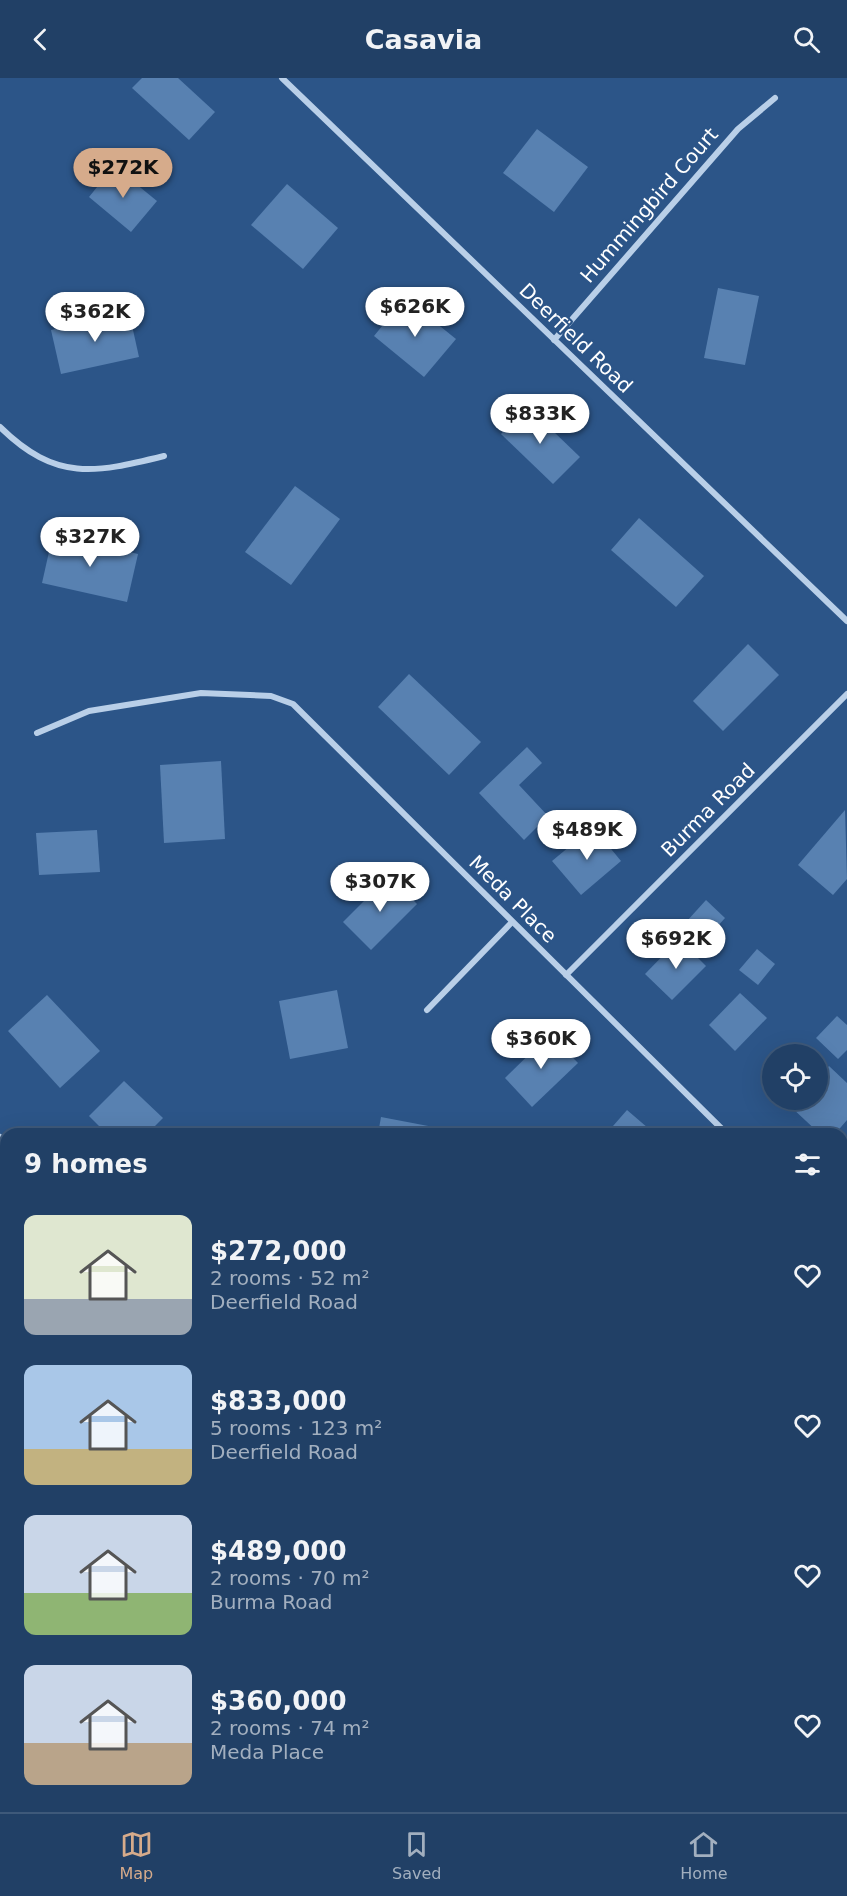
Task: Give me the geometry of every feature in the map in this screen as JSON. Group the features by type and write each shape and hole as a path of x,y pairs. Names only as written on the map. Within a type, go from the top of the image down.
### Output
{"street":[{"name":"Deerfield Road","path":"282,78 847,621"},
{"name":"Hummingbird Court","path":"554,340 738,129 775,98"},
{"path":"0,428 13,440 39,457 73,469 108,470 164,456"},
{"name":"Meda Place","path":"37,733 89,711 201,693 271,696 293,704 721,1128"},
{"name":"Burma Road","path":"566,975 847,694"},
{"path":"427,1010 512,922"}],"building":[{"path":"142,78 178,78 215,112 189,140 132,88"},
{"path":"537,129 588,167 554,212 503,173"},
{"path":"114,166 157,201 131,232 89,197"},
{"path":"287,184 338,228 303,269 251,225"},
{"path":"718,288 759,296 745,365 704,358"},
{"path":"405,298 456,339 424,377 374,336"},
{"path":"129,312 139,357 61,374 51,330"},
{"path":"527,406 580,457 553,484 501,434"},
{"path":"295,486 340,519 291,585 245,552"},
{"path":"639,518 704,576 676,607 611,550"},
{"path":"53,534 138,554 127,602 42,583"},
{"path":"748,644 779,675 723,731 693,701"},
{"path":"409,674 481,742 449,775 378,707"},
{"path":"527,747 542,763 519,785 548,816 524,840 479,793"},
{"path":"221,761 225,839 164,843 160,765"},
{"path":"845,810 847,879 833,895 798,865"},
{"path":"593,827 621,861 581,895 552,861"},
{"path":"97,830 100,872 39,875 36,833"},
{"path":"389,876 417,904 371,950 343,922"},
{"path":"706,900 725,918 706,939 687,921"},
{"path":"679,939 706,966 672,1000 645,974"},
{"path":"757,949 775,964 758,985 739,970"},
{"path":"337,990 348,1048 290,1059 279,1001"},
{"path":"740,993 767,1018 735,1051 709,1025"},
{"path":"47,995 100,1051 60,1088 8,1031"},
{"path":"837,1016 847,1025 847,1050 838,1059 828,1049 828,1044 822,1044 816,1038"},
{"path":"550,1034 578,1063 532,1107 505,1078"},
{"path":"829,1066 847,1083 847,1120 840,1128 814,1128 794,1110 828,1110"},
{"path":"124,1081 163,1118 153,1128 101,1128 89,1116"},
{"path":"627,1110 648,1128 611,1128"},
{"path":"381,1117 439,1128 379,1128"}]}
